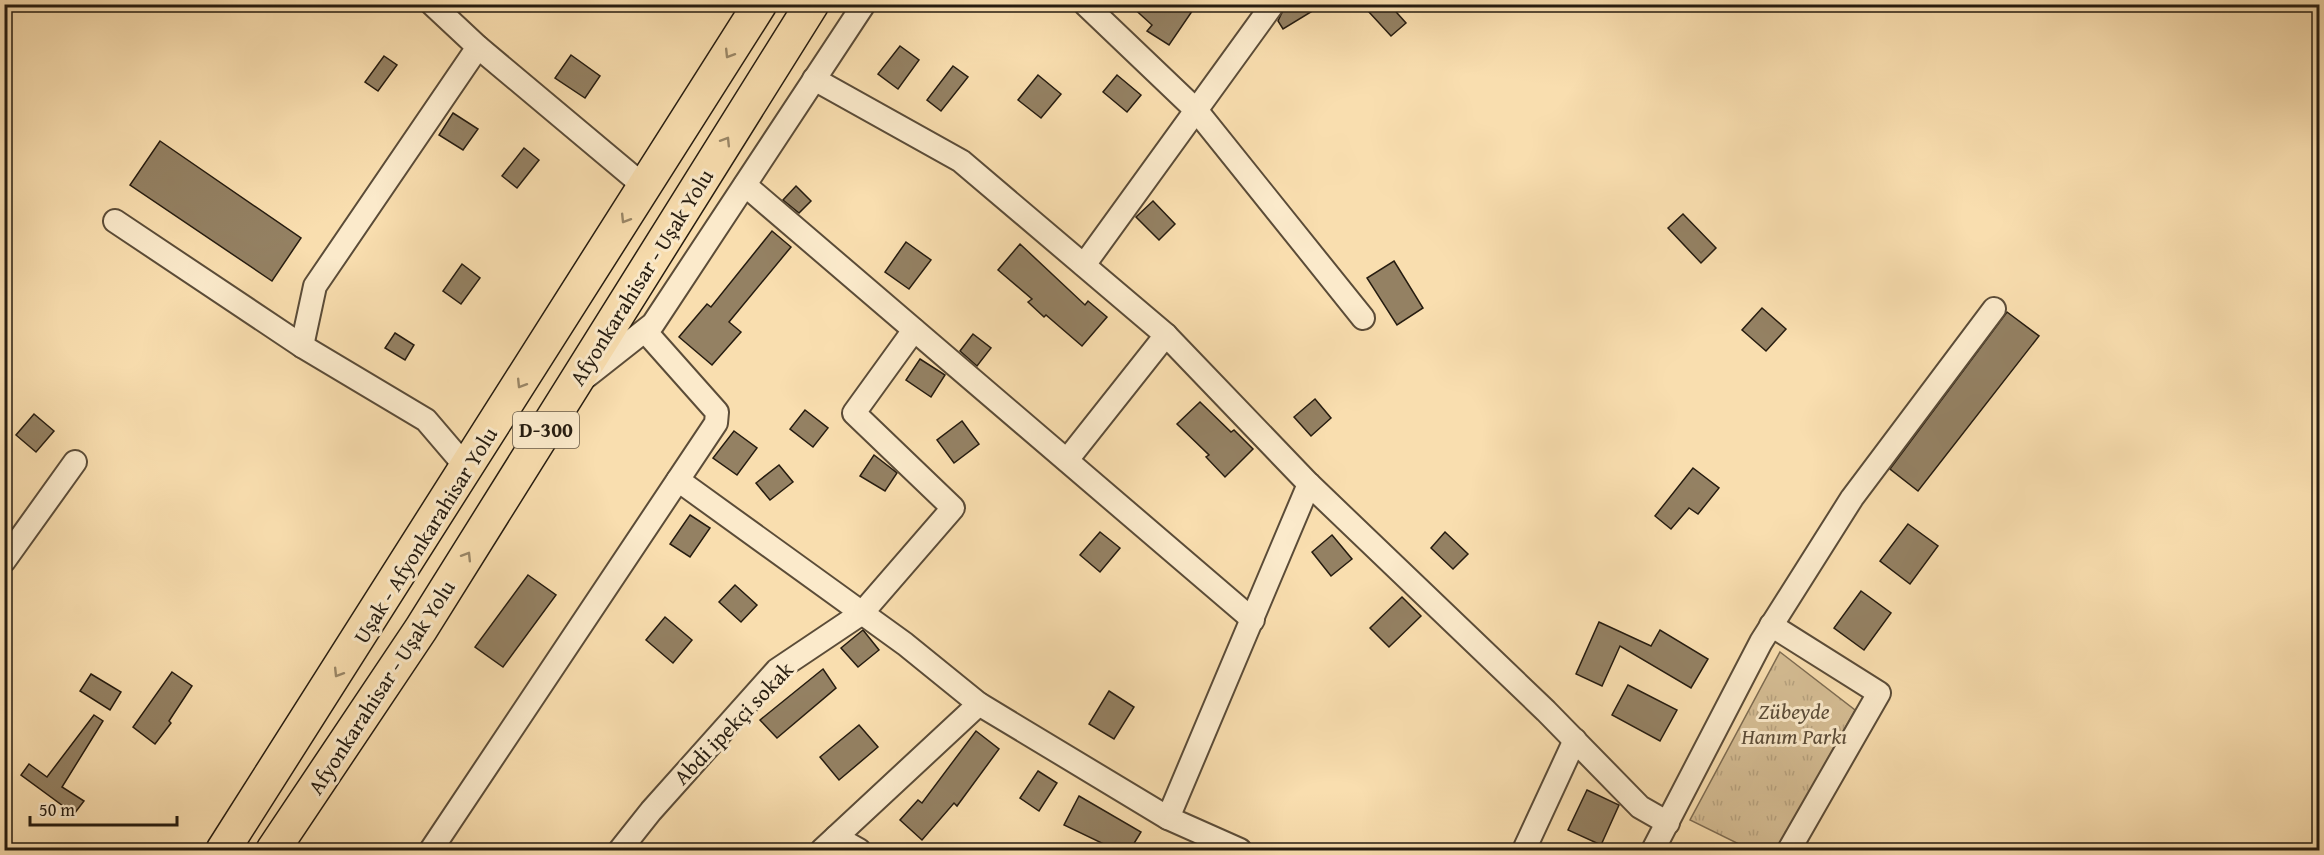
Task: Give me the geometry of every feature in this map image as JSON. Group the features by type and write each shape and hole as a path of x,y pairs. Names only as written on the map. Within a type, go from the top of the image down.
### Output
{"highway":[{"name":"Uşak - Afyonkarahisar Yolu","path":"223,850 760,4"},
{"name":"Afyonkarahisar - Uşak Yolu","path":"273,850 421,628 812,4"}],"street":[{"path":"432,4 478,47 645,187"},
{"path":"573,387 653,324 864,4"},
{"path":"1085,4 1196,110 1363,318"},
{"path":"1084,265 1273,4"},
{"path":"302,346 315,286 478,47"},
{"path":"814,80 961,161 1166,335 1309,484 1575,740 1640,807 1668,823"},
{"path":"745,185 1253,620"},
{"path":"116,221 302,346 426,420 467,468"},
{"path":"1653,850 1771,625 1852,498 1994,309"},
{"name":"Abdi ipekçi sokak","path":"620,850 651,811 777,670 862,613 953,508 854,413 914,330"},
{"path":"431,850 716,423 717,412 645,331"},
{"path":"1067,460 1166,335"},
{"path":"4,561 75,462"},
{"path":"678,480 905,644 979,704 1168,818 1240,850"},
{"path":"1168,818 1309,484"},
{"path":"1771,625 1879,693 1789,850"},
{"path":"829,844 979,704"},
{"path":"1524,850 1575,740"},
{"path":"829,844 859,850"}],"green space":[{"name":"Zübeyde Hanım Parkı","path":"1780,652 1855,710 1777,850 1751,850 1690,820"}],"building":[{"path":"1129,4 1197,4 1169,45 1147,31 1152,25"},
{"path":"1286,4 1324,4 1283,29 1278,21"},
{"path":"1378,4 1389,4 1406,23 1391,36 1369,12"},
{"path":"900,46 919,60 898,89 878,74"},
{"path":"571,55 600,76 585,98 555,78"},
{"path":"384,56 397,65 378,91 365,82"},
{"path":"953,66 968,77 941,111 927,100"},
{"path":"1038,75 1061,94 1041,118 1018,100"},
{"path":"1117,75 1141,95 1127,112 1103,92"},
{"path":"453,113 478,129 463,150 439,135"},
{"path":"160,141 301,238 272,281 130,185"},
{"path":"524,148 539,160 517,188 502,176"},
{"path":"796,186 811,201 799,213 783,200"},
{"path":"1153,201 1175,224 1159,240 1136,217"},
{"path":"1683,214 1716,248 1701,263 1668,228"},
{"path":"772,231 791,247 729,322 741,332 712,365 679,337 707,304 711,307"},
{"path":"906,242 931,260 909,289 885,272"},
{"path":"1020,244 1085,305 1088,301 1107,317 1082,346 1046,315 1044,317 1028,302 1032,299 998,270"},
{"path":"1394,261 1423,308 1397,325 1367,278"},
{"path":"462,264 480,278 461,304 443,291"},
{"path":"1762,308 1786,329 1766,351 1742,330"},
{"path":"2007,312 2039,336 1918,491 1890,469"},
{"path":"395,333 414,345 405,360 385,348"},
{"path":"973,334 991,348 977,366 960,351"},
{"path":"920,359 945,375 931,397 906,380"},
{"path":"1315,399 1331,418 1311,436 1294,417"},
{"path":"1200,402 1231,432 1234,430 1253,449 1225,477 1206,457 1209,455 1177,424"},
{"path":"805,410 828,428 813,447 790,429"},
{"path":"34,414 54,431 36,452 16,435"},
{"path":"962,421 979,444 954,463 937,440"},
{"path":"734,431 757,448 737,475 713,458"},
{"path":"874,455 897,473 885,491 860,476"},
{"path":"779,465 793,482 770,500 756,483"},
{"path":"1693,468 1719,488 1698,514 1689,508 1671,529 1655,516"},
{"path":"690,515 710,528 690,557 670,544"},
{"path":"1908,524 1938,546 1910,584 1880,561"},
{"path":"1100,532 1120,548 1100,572 1080,555"},
{"path":"1445,532 1468,554 1453,569 1431,548"},
{"path":"1332,535 1352,559 1331,576 1312,552"},
{"path":"528,575 556,595 503,667 475,647"},
{"path":"735,585 757,605 741,622 719,602"},
{"path":"1861,591 1891,613 1864,650 1834,628"},
{"path":"1402,597 1421,616 1389,647 1370,628"},
{"path":"665,617 692,640 673,663 646,640"},
{"path":"1599,622 1651,646 1660,630 1708,659 1691,688 1620,646 1602,686 1576,674"},
{"path":"863,630 879,650 858,667 841,648"},
{"path":"823,669 836,688 777,738 760,720"},
{"path":"172,672 192,686 169,721 171,723 155,744 133,727"},
{"path":"91,674 121,692 110,710 80,691"},
{"path":"1628,685 1677,710 1660,741 1612,715"},
{"path":"1109,691 1134,707 1114,739 1089,724"},
{"path":"94,715 103,721 62,787 84,801 74,814 21,775 29,764 47,777"},
{"path":"859,725 878,747 839,780 820,757"},
{"path":"976,731 999,749 957,806 954,803 922,840 900,820 918,800 922,803"},
{"path":"1038,771 1057,783 1039,811 1020,798"},
{"path":"1587,790 1619,805 1601,845 1568,830"},
{"path":"1079,796 1141,832 1130,850 1103,850 1106,845 1064,825"}]}
